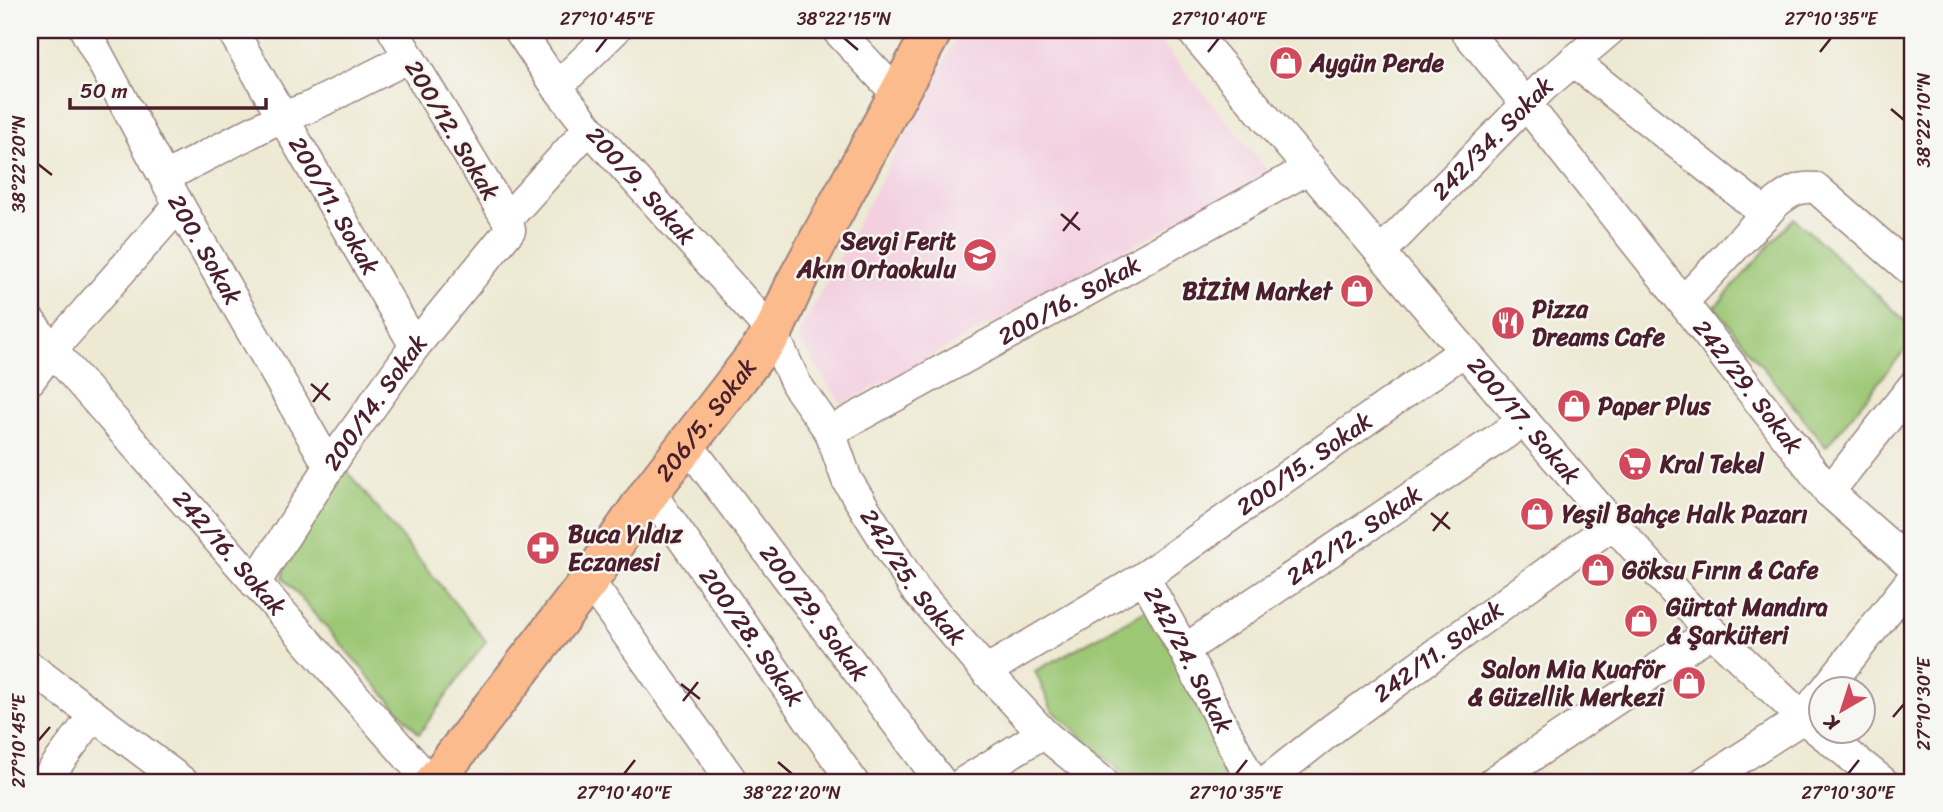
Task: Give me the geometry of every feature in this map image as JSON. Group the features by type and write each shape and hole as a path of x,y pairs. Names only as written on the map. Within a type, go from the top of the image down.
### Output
{"main road":[{"name":"206/5. Sokak","path":"432,782 589,581 650,492 773,333 796,282 933,30"}],"street":[{"name":"200. Sokak","path":"85,30 179,205 328,466"},
{"name":"200/11. Sokak","path":"232,30 415,346"},
{"name":"200/12. Sokak","path":"393,30 508,225"},
{"name":"200/9. Sokak","path":"519,30 557,87 589,128 773,333"},
{"path":"557,87 615,30"},
{"path":"837,30 898,95"},
{"name":"200/17. Sokak","path":"1191,30 1613,524 1712,632 1806,702"},
{"name":"242/29. Sokak","path":"1465,30 1683,302 1829,492 1913,566"},
{"name":"242/34. Sokak","path":"1381,253 1526,104 1611,30"},
{"path":"164,177 281,117 308,108 408,58"},
{"path":"1573,61 1766,214"},
{"name":"200/14. Sokak","path":"254,583 328,466 415,346 508,225 589,128"},
{"name":"200/16. Sokak","path":"830,432 1310,168"},
{"path":"1683,302 1777,202 1791,191 1805,186 1816,188 1913,272"},
{"path":"30,380 52,350 179,205"},
{"name":"242/16. Sokak","path":"30,321 52,350 254,583 432,782"},
{"name":"242/25. Sokak","path":"773,333 796,384 830,432 848,480 915,589 1043,733 1103,782"},
{"name":"200/15. Sokak","path":"986,671 1143,577 1464,351"},
{"path":"1829,492 1913,386"},
{"name":"242/12. Sokak","path":"1184,650 1524,421"},
{"name":"200/29. Sokak","path":"688,445 942,782"},
{"name":"200/28. Sokak","path":"650,492 853,782"},
{"name":"242/11. Sokak","path":"1265,782 1335,727 1613,524"},
{"name":"242/24. Sokak","path":"1143,577 1252,782"},
{"path":"1836,676 1913,578"},
{"path":"589,581 733,782"},
{"path":"1493,782 1712,632"},
{"path":"30,667 183,782"},
{"path":"1704,782 1806,711"},
{"path":"44,782 94,715"},
{"path":"964,782 1043,733"},
{"name":"200/17. Sokak","path":"1849,746 1884,782"}],"shaded area":[{"name":"Sevgi Ferit Akın Ortaokulu","path":"961,30 1151,30 1269,172 842,405 797,337"}],"green space":[{"path":"1794,218 1913,328 1913,340 1826,447 1715,307"},
{"path":"341,464 486,641 419,734 283,578 286,558"},
{"path":"1149,609 1241,782 1133,782 1052,710 1035,671"}],"place":[{"name":"Aygün Perde","path":"1286,63"},
{"name":"Sevgi Ferit Akın Ortaokulu","path":"980,255"},
{"name":"BİZİM Market","path":"1357,291"},
{"name":"Pizza Dreams Cafe","path":"1508,323"},
{"name":"Paper Plus","path":"1574,406"},
{"name":"Kral Tekel","path":"1635,464"},
{"name":"Yeşil Bahçe Halk Pazarı","path":"1537,514"},
{"name":"Buca Yıldız Eczanesi","path":"543,548"},
{"name":"Göksu Fırın & Cafe","path":"1598,570"},
{"name":"Gürtat Mandıra & Şarküteri","path":"1641,621"},
{"name":"Salon Mia Kuaför & Güzellik Merkezi","path":"1689,683"}]}
